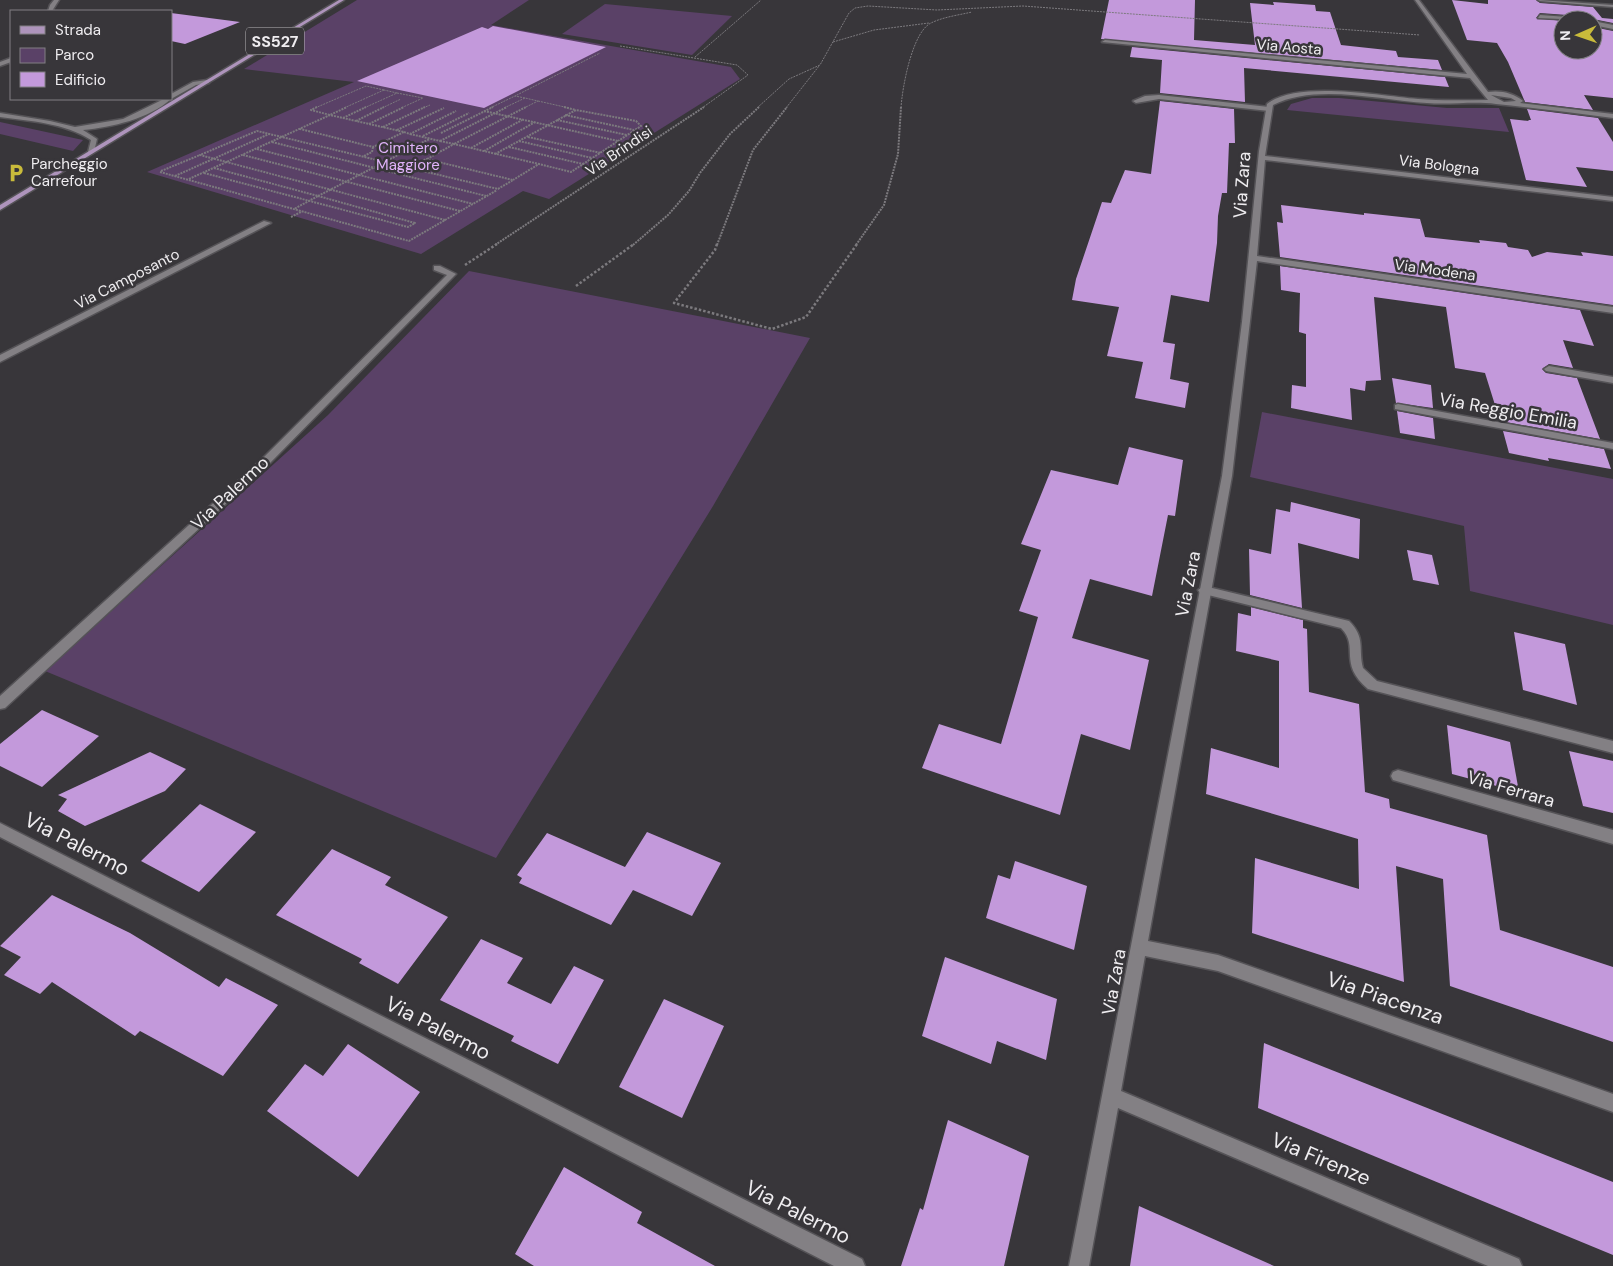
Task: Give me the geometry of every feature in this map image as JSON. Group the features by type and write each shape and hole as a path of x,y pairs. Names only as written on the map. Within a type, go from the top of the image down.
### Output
{"main road":[{"name":"SS527","path":"0,208 342,0"}],"street":[{"path":"1417,0 1487,96 1499,102"},
{"path":"1540,0 1613,6"},
{"path":"1540,17 1553,18"},
{"name":"Via Aosta","path":"1105,42 1471,76"},
{"path":"172,96 196,83 207,82"},
{"path":"1476,82 1517,97 1520,101"},
{"path":"1136,101 1159,97 1269,109 1274,102 1287,96 1319,93 1433,102 1499,102 1613,116"},
{"path":"1470,102 1503,93"},
{"path":"75,129 125,121 166,100"},
{"path":"1511,104 1520,101 1553,109"},
{"name":"Via Zara","path":"1079,1266 1204,590 1227,476 1254,258 1264,129 1269,109"},
{"path":"0,115 75,129 94,138 92,152"},
{"name":"Via Bologna","path":"1262,158 1613,199"},
{"name":"Via Camposanto","path":"0,359 267,223"},
{"name":"Via Modena","path":"1254,258 1613,310"},
{"path":"437,268 452,274"},
{"name":"Via Palermo","path":"0,704 266,461 452,274"},
{"path":"1549,369 1613,380"},
{"name":"Via Reggio Emilia","path":"1398,408 1613,446"},
{"path":"1204,590 1345,624 1353,630 1356,668 1361,677 1373,685 1613,747"},
{"name":"Via Ferrara","path":"1398,776 1613,837"},
{"name":"Via Palermo","path":"0,830 855,1266"},
{"name":"Via Piacenza","path":"1138,947 1218,963 1613,1103"},
{"name":"Via Firenze","path":"1111,1096 1512,1266"}],"path":[{"path":"695,57 761,0"},
{"path":"930,23 920,31 902,87 898,154 884,205 806,317 772,329 674,303 715,250 753,150 820,66 848,13 855,8 868,6 937,10 1022,6 1443,37"},
{"path":"832,43 874,30 930,23 982,9"},
{"name":"Via Brindisi","path":"452,274 748,75 738,65 620,46"},
{"path":"441,133 600,52"},
{"path":"576,286 627,250 668,214 689,191 700,173 730,134 789,79 820,66"},
{"path":"368,124 423,98 366,86 311,110 342,118 368,124 397,130 430,139 571,172 641,126 636,121 515,96"},
{"path":"188,180 384,90"},
{"path":"342,118 397,93"},
{"path":"440,141 525,98"},
{"path":"355,121 401,99"},
{"path":"409,168 538,101"},
{"path":"382,127 430,105"},
{"path":"397,130 444,108"},
{"path":"495,154 576,110"},
{"path":"410,134 456,111"},
{"path":"484,111 619,141"},
{"path":"422,137 469,113"},
{"path":"565,115 635,130"},
{"path":"470,148 522,120"},
{"path":"557,120 627,135"},
{"path":"483,151 535,122"},
{"path":"300,129 373,147 404,132"},
{"path":"498,189 257,131 160,172 409,241 473,204 486,196 498,189 513,180 538,164"},
{"path":"174,176 269,134"},
{"path":"527,136 601,152"},
{"path":"419,144 430,139"},
{"path":"518,141 592,158"},
{"path":"272,142 486,196"},
{"path":"509,146 583,164"},
{"path":"363,157 372,152 373,147"},
{"path":"256,149 473,204"},
{"path":"294,209 406,151"},
{"path":"200,154 445,220"},
{"path":"242,155 460,211"},
{"path":"426,159 513,180"},
{"path":"203,173 408,227 415,223 213,168"},
{"path":"290,217 302,211"}],"green space":[{"name":"Cimitero Maggiore","path":"357,0 529,0 491,25 731,67 740,79 549,199 523,191 421,254 147,172 354,82 244,69"},
{"path":"605,4 732,16 692,55 562,34"},
{"path":"1312,98 1339,98 1447,108 1499,108 1509,132 1287,110 1291,104"},
{"path":"0,122 83,140 73,151 0,134"},
{"path":"469,271 810,338 713,506 496,858 45,671 328,415"},
{"path":"1262,412 1613,479 1613,625 1470,591 1464,526 1250,477"}],"building":[{"path":"1109,0 1195,0 1194,40 1255,45 1250,3 1274,5 1273,2 1315,5 1316,11 1330,12 1341,45 1396,51 1398,57 1438,60 1442,70 1101,39"},
{"path":"1452,0 1488,4 1488,0 1536,0 1540,3 1593,7 1595,10 1553,10 1553,14 1540,13 1536,18 1553,20 1553,60 1603,60 1603,29 1613,31 1613,98 1584,95 1593,110 1525,102 1508,62 1497,43 1467,40"},
{"path":"172,13 240,22 185,44 172,41"},
{"path":"1603,18 1613,19 1613,23 1603,21"},
{"path":"493,26 606,47 484,108 357,81 482,27 488,29"},
{"path":"1132,47 1445,77 1449,87 1244,68 1245,102 1160,93 1162,60 1130,57"},
{"path":"1160,101 1234,109 1235,143 1229,143 1227,193 1222,193 1218,216 1217,243 1209,302 1171,295 1163,342 1175,344 1170,379 1189,383 1185,408 1135,398 1143,362 1107,356 1119,307 1072,300 1076,279 1102,202 1111,203 1125,170 1151,174"},
{"path":"1527,109 1598,118 1613,142 1613,171 1576,167 1587,187 1526,180 1510,119 1531,120"},
{"path":"1281,205 1364,215 1364,213 1420,219 1425,237 1480,243 1479,240 1506,243 1508,247 1528,250 1532,257 1547,252 1583,256 1581,252 1613,256 1613,305 1280,257 1277,222 1283,223"},
{"path":"1280,266 1580,310 1594,346 1563,340 1573,368 1549,364 1542,369 1546,373 1577,378 1600,439 1500,421 1485,373 1455,368 1446,307 1374,297 1381,380 1366,381 1365,391 1350,388 1352,420 1291,408 1292,385 1306,387 1306,334 1299,332 1300,293 1281,290"},
{"path":"1392,378 1431,385 1433,408 1396,403"},
{"path":"1397,411 1433,418 1435,439 1400,433"},
{"path":"1503,431 1604,449 1611,469 1548,458 1549,461 1509,453"},
{"path":"1129,447 1183,460 1175,516 1168,515 1152,596 1090,579 1072,638 1149,660 1130,750 1081,734 1060,815 922,768 939,724 1001,744 1038,617 1019,611 1041,550 1021,544 1051,470 1118,485"},
{"path":"1291,502 1360,519 1359,559 1298,543 1302,608 1250,595 1249,549 1271,554 1276,509 1290,512"},
{"path":"1407,550 1432,555 1439,585 1413,580"},
{"path":"1251,607 1303,620 1303,628 1307,629 1309,692 1359,704 1365,792 1389,799 1390,808 1487,835 1500,930 1613,967 1613,1042 1450,986 1443,879 1396,866 1404,982 1252,933 1255,858 1359,889 1358,839 1206,794 1211,748 1279,768 1279,661 1236,651 1238,613 1251,616"},
{"path":"1514,632 1565,644 1577,705 1523,690"},
{"path":"42,710 99,736 42,787 0,766 0,744"},
{"path":"1447,725 1510,742 1519,792 1452,774"},
{"path":"1569,751 1613,761 1613,813 1583,806"},
{"path":"150,752 186,769 165,791 85,826 58,811 67,799 58,795"},
{"path":"200,804 256,832 199,892 141,861"},
{"path":"647,832 721,863 692,916 633,890 611,925 519,883 522,878 517,875 547,833 625,867"},
{"path":"332,849 391,877 385,885 448,917 398,984 359,963 362,959 276,915"},
{"path":"1015,861 1087,886 1074,950 986,918 998,875 1010,879"},
{"path":"52,895 130,933 219,987 226,978 278,1005 223,1076 140,1031 135,1036 52,982 40,994 4,975 21,957 0,946"},
{"path":"481,939 523,958 507,983 551,1004 574,966 604,980 558,1064 511,1041 514,1036 440,1000"},
{"path":"945,957 1057,999 1046,1060 997,1041 991,1064 922,1036"},
{"path":"664,999 724,1026 682,1118 619,1087"},
{"path":"1264,1043 1613,1182 1613,1255 1258,1108"},
{"path":"348,1044 420,1092 358,1177 267,1111 305,1064 323,1076"},
{"path":"948,1120 1029,1156 1004,1266 901,1266 920,1208 923,1210"},
{"path":"564,1167 642,1212 637,1223 715,1266 534,1266 515,1254"},
{"path":"1139,1206 1274,1266 1130,1266"}],"place":[{"name":"Parcheggio Carrefour","path":"16,173"}]}
